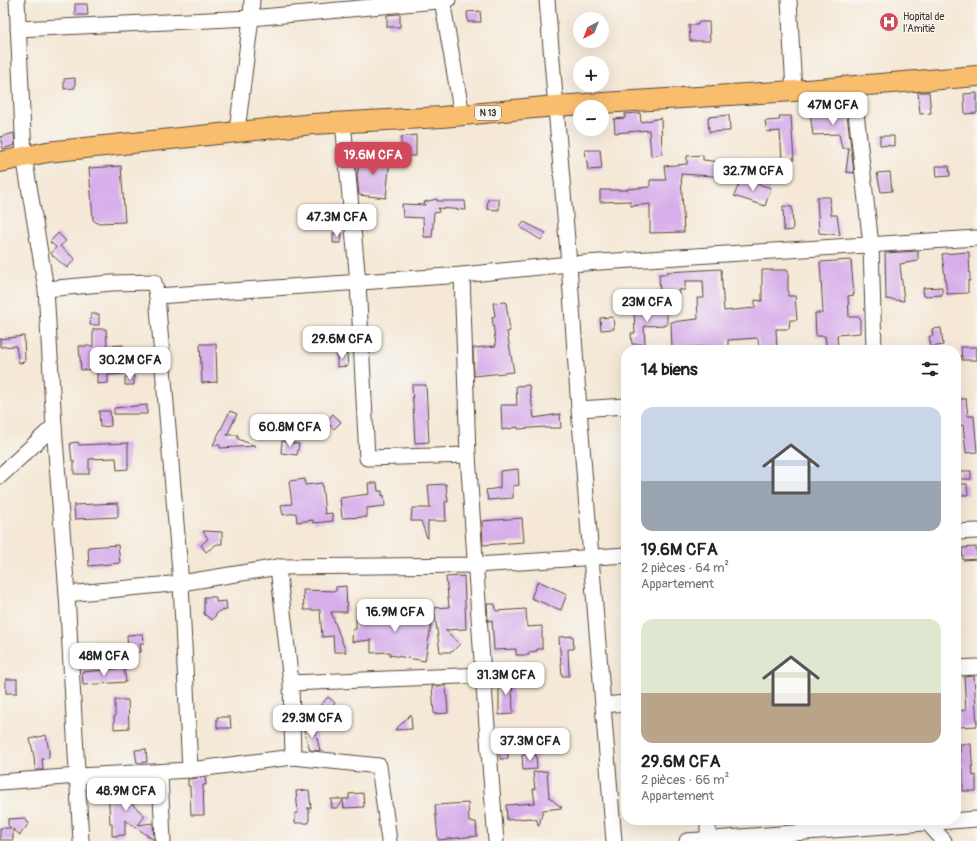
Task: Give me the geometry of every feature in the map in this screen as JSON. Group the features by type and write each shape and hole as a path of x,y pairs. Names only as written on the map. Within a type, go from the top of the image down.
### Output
{"main road":[{"name":"N 13","path":"0,162 47,152 343,122 462,116 555,106 794,91 977,76"}],"street":[{"path":"17,0 24,156 46,289 54,426 67,594 81,841"},
{"path":"236,132 252,0"},
{"path":"18,29 251,18 444,0 462,116"},
{"path":"547,0 614,841"},
{"path":"789,0 794,91"},
{"path":"853,86 871,245 874,345"},
{"path":"343,122 358,282 367,458 468,455"},
{"path":"157,296 462,274 569,264 977,238"},
{"path":"462,274 468,455 496,841"},
{"path":"46,289 112,283 154,282 157,296 181,583 190,770"},
{"path":"579,409 621,406"},
{"path":"0,476 54,426"},
{"path":"961,532 977,531"},
{"path":"67,594 181,583 278,567 476,565 621,555"},
{"path":"278,567 291,683 293,757"},
{"path":"961,668 977,667"},
{"path":"291,683 483,675"},
{"path":"603,705 621,703"},
{"path":"0,782 190,770 293,757 379,766 389,841"},
{"path":"160,772 163,841"},
{"path":"961,820 977,819"},
{"path":"708,825 708,840"},
{"path":"687,841 792,837 886,825"},
{"path":"930,825 944,841"}],"building":[{"path":"75,4 87,4 88,15 75,15"},
{"path":"480,11 481,22 468,22 467,12"},
{"path":"400,14 400,27 387,27 387,15"},
{"path":"698,22 709,22 710,41 690,41 689,25 698,25"},
{"path":"75,78 75,88 64,89 64,79"},
{"path":"918,92 929,92 931,113 920,114"},
{"path":"977,93 977,113 965,114 964,94"},
{"path":"826,104 846,106 854,173 846,172 849,148 842,148 839,134 813,135 809,105"},
{"path":"640,113 641,122 661,118 662,154 651,156 649,130 615,133 614,119 625,118 625,114"},
{"path":"729,115 730,131 709,132 708,117"},
{"path":"779,116 791,116 794,160 782,159 780,131 767,132 765,121 780,120"},
{"path":"14,133 15,145 3,149 0,137"},
{"path":"416,135 416,156 401,156 401,137"},
{"path":"880,136 894,136 894,146 880,145"},
{"path":"585,150 600,150 602,169 588,170"},
{"path":"360,152 390,159 386,198 359,195 357,177"},
{"path":"703,155 703,160 729,163 730,177 681,174 684,232 650,233 650,204 631,206 630,201 600,202 600,190 628,190 627,189 650,187 650,180 666,180 664,166 687,164 687,156"},
{"path":"121,166 125,222 97,223 93,220 89,168"},
{"path":"936,166 949,166 950,176 937,177"},
{"path":"890,172 892,191 881,192 877,173"},
{"path":"741,179 771,188 765,206 734,196"},
{"path":"817,197 830,197 831,215 837,215 840,235 819,233"},
{"path":"437,199 437,201 465,201 466,210 438,208 439,212 434,213 432,237 424,237 423,218 403,217 402,204 425,205 424,202"},
{"path":"488,199 499,199 499,210 487,209"},
{"path":"783,206 792,207 793,230 784,231"},
{"path":"524,222 546,233 541,240 520,227"},
{"path":"58,233 66,241 60,246 75,259 67,268 51,254 56,247 50,242"},
{"path":"333,233 342,233 341,243 333,243"},
{"path":"918,251 918,261 900,264 904,301 886,299 885,253"},
{"path":"969,252 970,281 968,281 968,293 947,294 942,254"},
{"path":"851,260 854,295 848,296 849,317 860,317 860,333 837,335 838,345 826,345 825,336 816,336 815,313 823,313 820,262"},
{"path":"721,269 724,311 755,308 755,300 762,301 762,270 788,270 788,296 795,296 797,320 790,320 789,329 776,329 777,345 759,345 758,338 728,340 728,345 672,345 671,322 698,319 697,298 704,298 703,281 685,281 685,290 678,290 679,295 660,296 659,274 667,274 667,272"},
{"path":"942,287 942,295 924,296 923,288"},
{"path":"506,302 510,331 507,332 514,372 474,376 473,348 496,346 492,317 495,316 493,303"},
{"path":"667,309 667,325 644,326 645,344 632,344 631,333 635,333 634,310"},
{"path":"91,314 99,314 99,325 90,325"},
{"path":"613,317 614,329 601,330 600,318"},
{"path":"941,328 943,345 931,345 929,336 933,336 932,329"},
{"path":"93,329 106,329 107,346 123,345 124,374 108,375 108,383 97,384 97,369 81,370 79,346 93,346"},
{"path":"24,336 25,362 19,363 16,346 0,347 0,339"},
{"path":"200,344 216,344 217,382 202,383"},
{"path":"961,347 977,347 977,360 962,360"},
{"path":"337,354 347,354 348,366 337,367"},
{"path":"134,376 134,385 125,385 125,377"},
{"path":"412,385 426,385 429,442 415,443"},
{"path":"529,385 534,418 560,414 561,428 545,427 518,429 518,427 502,430 501,405 517,405 516,386"},
{"path":"961,399 966,399 968,416 974,416 977,452 966,453 963,425 961,425"},
{"path":"147,405 147,414 114,414 114,408"},
{"path":"99,411 110,411 111,426 100,427"},
{"path":"230,411 237,414 227,435 238,435 238,439 256,446 220,448 220,445 213,445"},
{"path":"333,414 341,422 334,429 326,422"},
{"path":"282,441 299,444 297,455 281,453"},
{"path":"78,442 79,445 128,443 128,469 117,470 116,458 89,459 89,474 74,474 74,461 72,461 70,443"},
{"path":"518,469 519,485 513,486 513,498 488,500 486,490 500,488 500,471"},
{"path":"961,471 971,471 971,479 961,479"},
{"path":"305,479 305,485 322,483 325,514 332,513 333,521 313,523 313,520 297,522 296,513 283,515 281,505 292,504 289,481"},
{"path":"368,483 377,483 378,491 382,491 382,496 384,495 385,506 367,508 367,517 342,518 340,498 369,494"},
{"path":"446,484 448,502 445,502 446,521 428,521 427,538 421,521 411,521 412,508 430,508 428,485"},
{"path":"961,484 967,484 968,495 961,495"},
{"path":"118,503 118,517 75,519 74,505"},
{"path":"522,518 524,542 483,545 482,521"},
{"path":"203,531 222,532 222,544 217,544 206,552 201,545 208,539"},
{"path":"118,545 120,563 89,566 88,547"},
{"path":"976,547 977,559 963,560 962,548"},
{"path":"464,576 466,629 445,630 460,644 452,652 440,652 434,608 449,607 446,577"},
{"path":"538,581 567,594 561,610 531,598"},
{"path":"346,586 347,612 331,612 346,652 334,652 333,636 322,637 320,610 304,610 303,590 336,591 336,587"},
{"path":"204,597 216,597 216,602 226,601 227,610 219,611 212,620 204,614"},
{"path":"487,604 495,604 496,611 526,609 527,627 542,626 542,649 529,652 529,655 516,655 516,649 494,650 492,620 488,621"},
{"path":"373,606 375,619 395,620 394,617 408,616 408,610 434,608 425,661 390,655 390,652 371,653 371,640 352,642 353,629 356,629 356,607"},
{"path":"143,634 144,643 140,643 141,652 128,653 127,635"},
{"path":"573,636 574,649 568,649 569,676 562,676 559,637"},
{"path":"124,668 126,682 83,685 82,672"},
{"path":"512,676 513,714 499,715 499,677"},
{"path":"974,676 977,726 961,727 961,711 966,710 964,677"},
{"path":"6,679 17,679 17,693 6,693"},
{"path":"432,686 446,686 448,713 434,714"},
{"path":"328,697 335,703 314,727 307,721"},
{"path":"115,700 128,700 129,728 114,729"},
{"path":"411,714 412,729 395,730"},
{"path":"217,717 230,717 231,728 217,728"},
{"path":"314,727 320,751 310,750 304,730"},
{"path":"499,733 507,733 508,759 500,759"},
{"path":"46,735 49,758 42,759 43,770 35,770 34,756 30,739"},
{"path":"961,744 971,744 973,776 976,775 976,791 963,791 963,770 961,770"},
{"path":"146,749 147,762 137,763 135,750"},
{"path":"536,754 537,769 523,770 522,755"},
{"path":"547,771 549,797 562,808 543,810 539,826 537,820 530,818 507,820 506,805 535,803 533,772"},
{"path":"205,777 206,785 203,785 204,815 191,815 190,786 188,786 188,779"},
{"path":"108,787 131,787 133,805 145,816 138,825 153,823 154,840 125,820 125,835 112,836"},
{"path":"309,790 311,808 307,808 309,810 309,823 295,823 295,813 298,813 296,791"},
{"path":"363,793 364,807 344,808 343,800 338,808 332,808 331,799 349,799 349,794"},
{"path":"468,803 469,822 476,822 477,836 438,840 435,805"},
{"path":"26,818 26,821 29,823 20,835 13,829 13,840 0,840 0,828 11,828 8,825 8,819"}],"place":[{"name":"Hopital de l'Amitié","path":"889,22"}]}
